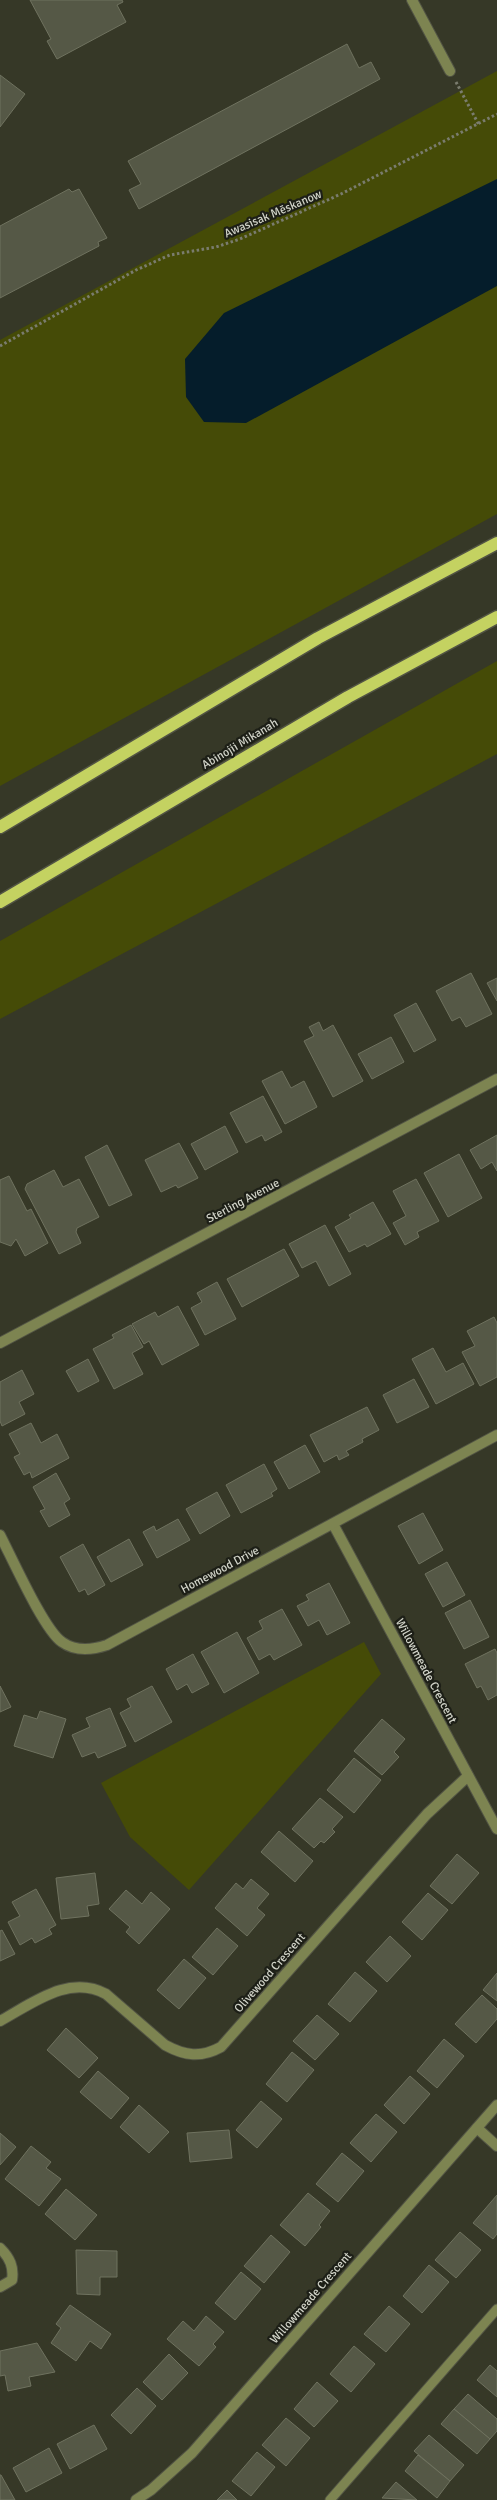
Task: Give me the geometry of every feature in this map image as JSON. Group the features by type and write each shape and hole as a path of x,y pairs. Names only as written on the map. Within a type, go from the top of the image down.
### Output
{"main road":[{"path":"0,827 318,638 497,543"},
{"name":"Abinojii Mikanah","path":"0,902 348,697 497,617"}],"street":[{"path":"412,0 450,71"},
{"name":"Sterling Avenue","path":"0,1343 497,1079"},
{"name":"Homewood Drive","path":"0,1535 54,1635 62,1642 81,1650 107,1645 497,1435"},
{"name":"Willowmeade Crescent","path":"333,1524 497,1830"},
{"name":"Olivewood Crescent","path":"0,2021 56,1991 81,1986 96,1988 106,1994 165,2045 176,2051 196,2056 209,2054 222,2047 427,1814 468,1776"},
{"name":"Willowmeade Crescent","path":"136,2500 158,2484 192,2453 497,2105"},
{"path":"477,2128 497,2146"},
{"path":"0,2248 10,2260 13,2274 12,2280 0,2287"}],"lane":[{"path":"330,2500 497,2309"}],"path":[{"path":"450,71 480,125"},
{"name":"Awasisak Mēskanow","path":"0,346 136,270 170,255 216,247 240,239 341,194 480,125 497,114"}],"green space":[{"path":"497,71 497,514 0,786 0,340"},
{"path":"497,661 497,754 0,1019 0,941"},
{"path":"364,1642 381,1674 189,1890 130,1837 101,1783"}],"water":[{"path":"497,179 497,286 246,423 204,422 186,397 185,359 224,313"}],"building":[{"path":"30,0 122,0 123,2 117,5 126,22 57,59 47,41 51,39"},
{"path":"347,44 359,68 371,62 380,79 139,209 129,190 141,184 128,161"},
{"path":"0,75 25,94 0,127"},
{"path":"69,189 72,192 79,189 107,238 98,242 99,246 0,298 0,226"},
{"path":"471,973 492,1014 466,1027 460,1017 452,1021 436,991"},
{"path":"497,978 497,1001 487,983"},
{"path":"416,1003 436,1040 414,1052 394,1015"},
{"path":"319,1022 323,1031 333,1025 363,1081 333,1097 304,1041 314,1036 309,1027"},
{"path":"391,1037 404,1062 372,1079 358,1054"},
{"path":"282,1071 291,1088 304,1081 317,1107 285,1124 262,1081"},
{"path":"263,1096 282,1132 265,1141 262,1135 246,1143 230,1113"},
{"path":"225,1126 238,1152 205,1170 191,1144"},
{"path":"497,1135 497,1171 492,1162 481,1169 470,1150"},
{"path":"179,1143 198,1178 178,1188 176,1185 161,1192 145,1160"},
{"path":"107,1145 132,1195 109,1206 85,1157"},
{"path":"459,1154 482,1198 448,1217 424,1173"},
{"path":"54,1170 63,1187 79,1179 99,1217 77,1228 76,1232 81,1243 59,1254 25,1189 27,1184"},
{"path":"9,1176 27,1211 31,1209 48,1243 25,1256 16,1239 11,1246 0,1242 0,1180"},
{"path":"416,1179 439,1221 417,1232 419,1237 405,1245 393,1223 406,1216 393,1191"},
{"path":"373,1202 391,1234 367,1247 365,1244 349,1252 335,1227 351,1218 349,1215"},
{"path":"325,1225 351,1274 329,1286 316,1261 302,1268 289,1244"},
{"path":"284,1249 299,1276 242,1307 227,1279"},
{"path":"217,1282 236,1319 205,1335 191,1308 202,1302 197,1293"},
{"path":"178,1306 199,1345 162,1365 149,1341 144,1344 132,1324 155,1312 158,1317"},
{"path":"494,1317 497,1323 497,1377 480,1386 462,1352 475,1346 467,1331"},
{"path":"131,1325 143,1347 132,1353 143,1374 114,1389 93,1349 114,1338 112,1335"},
{"path":"433,1348 446,1372 463,1363 474,1384 436,1404 412,1359"},
{"path":"88,1359 99,1381 78,1392 66,1371"},
{"path":"22,1370 34,1394 19,1402 25,1414 2,1426 0,1421 0,1382"},
{"path":"414,1379 429,1407 397,1423 383,1395"},
{"path":"367,1407 379,1430 362,1439 363,1442 346,1451 349,1455 339,1460 337,1455 324,1462 310,1435"},
{"path":"31,1423 41,1443 57,1434 69,1458 32,1478 30,1472 24,1475 14,1457 20,1454 9,1434"},
{"path":"305,1445 320,1472 289,1489 274,1462"},
{"path":"264,1464 277,1489 271,1493 273,1496 241,1513 226,1485"},
{"path":"56,1473 70,1499 64,1503 70,1515 49,1527 40,1511 45,1509 33,1487"},
{"path":"217,1492 230,1516 200,1534 186,1509"},
{"path":"423,1513 443,1550 419,1564 398,1526"},
{"path":"178,1519 190,1540 157,1558 143,1532 154,1526 156,1531"},
{"path":"129,1539 143,1565 111,1582 97,1557"},
{"path":"83,1544 105,1585 88,1595 85,1589 79,1592 60,1557"},
{"path":"447,1562 465,1595 443,1607 425,1574"},
{"path":"329,1583 350,1623 327,1635 319,1620 308,1626 297,1606 309,1600 306,1595"},
{"path":"470,1600 489,1637 464,1649 445,1613"},
{"path":"282,1609 302,1645 274,1660 270,1654 259,1660 247,1638 263,1629 259,1621"},
{"path":"237,1632 259,1673 224,1693 201,1652"},
{"path":"495,1649 497,1653 497,1695 488,1700 481,1686 477,1688 465,1664"},
{"path":"193,1654 209,1684 192,1693 187,1684 177,1690 166,1669"},
{"path":"0,1686 11,1707 0,1712"},
{"path":"152,1686 172,1722 135,1742 120,1713 131,1707 127,1699"},
{"path":"110,1708 126,1746 98,1758 95,1752 82,1757 72,1735 90,1727 86,1718"},
{"path":"40,1711 66,1719 53,1758 14,1746 24,1715 37,1719"},
{"path":"382,1719 405,1739 394,1752 399,1757 382,1775 354,1751"},
{"path":"354,1758 381,1780 354,1813 327,1790"},
{"path":"320,1798 343,1817 332,1829 335,1832 324,1843 321,1841 314,1848 292,1829"},
{"path":"279,1831 313,1861 295,1882 261,1852"},
{"path":"457,1854 479,1873 452,1904 430,1886"},
{"path":"95,1873 99,1904 87,1906 89,1916 61,1919 56,1878"},
{"path":"251,1879 269,1894 257,1908 265,1915 247,1936 215,1908 236,1883 243,1889"},
{"path":"36,1889 56,1925 49,1929 52,1934 35,1943 32,1938 20,1945 8,1922 20,1916 12,1902"},
{"path":"126,1890 142,1904 151,1892 170,1909 139,1944 126,1932 130,1927 109,1909"},
{"path":"428,1893 448,1910 422,1940 402,1922"},
{"path":"217,1928 238,1946 213,1975 192,1957"},
{"path":"2,1930 15,1954 0,1961 0,1931"},
{"path":"390,1936 411,1956 387,1982 366,1962"},
{"path":"184,1959 206,1978 179,2009 157,1990"},
{"path":"355,1972 377,1991 350,2022 328,2004"},
{"path":"497,1973 497,2001 483,1990"},
{"path":"482,1995 497,2009 497,2019 476,2043 455,2024"},
{"path":"317,2015 339,2034 315,2060 293,2041"},
{"path":"66,2028 98,2058 79,2078 47,2050"},
{"path":"444,2039 464,2056 437,2088 417,2071"},
{"path":"292,2052 314,2070 287,2102 266,2084"},
{"path":"98,2071 129,2098 111,2119 80,2092"},
{"path":"410,2076 430,2094 404,2124 384,2105"},
{"path":"261,2101 282,2119 257,2148 236,2130"},
{"path":"139,2105 169,2132 149,2153 120,2127"},
{"path":"376,2114 397,2132 371,2162 350,2143"},
{"path":"229,2130 232,2158 190,2162 187,2133"},
{"path":"0,2133 16,2147 0,2165"},
{"path":"31,2146 51,2162 46,2168 61,2179 39,2206 5,2179"},
{"path":"342,2153 364,2171 338,2202 316,2184"},
{"path":"66,2189 97,2215 75,2240 45,2214"},
{"path":"308,2193 330,2211 319,2225 321,2227 305,2246 280,2225"},
{"path":"497,2195 497,2234 493,2239 473,2223"},
{"path":"460,2232 481,2250 456,2278 435,2260"},
{"path":"271,2235 290,2252 264,2283 244,2266"},
{"path":"76,2250 117,2251 117,2277 100,2277 100,2295 77,2294"},
{"path":"429,2265 449,2282 422,2313 403,2296"},
{"path":"241,2272 261,2289 235,2320 215,2303"},
{"path":"70,2305 111,2334 101,2349 90,2341 76,2361 51,2343 61,2328 56,2324"},
{"path":"389,2306 410,2324 386,2352 364,2334"},
{"path":"206,2316 224,2332 213,2344 216,2347 199,2366 167,2339 183,2321 194,2331"},
{"path":"37,2343 55,2372 29,2377 31,2386 8,2391 5,2375 0,2376 0,2351"},
{"path":"354,2346 375,2364 351,2392 330,2374"},
{"path":"169,2354 188,2373 162,2400 143,2382"},
{"path":"490,2365 497,2371 497,2397 477,2380"},
{"path":"317,2382 338,2401 314,2427 294,2409"},
{"path":"137,2388 156,2406 131,2434 111,2415"},
{"path":"468,2394 497,2419 497,2431 490,2439 454,2409"},
{"path":"454,2409 490,2439 477,2454 441,2424"},
{"path":"286,2418 310,2438 286,2466 262,2445"},
{"path":"94,2425 107,2449 70,2469 57,2444"},
{"path":"429,2435 464,2465 450,2481 414,2451"},
{"path":"49,2448 62,2473 26,2492 13,2468"},
{"path":"257,2452 275,2467 251,2496 232,2481"},
{"path":"418,2455 450,2481 437,2498 405,2471"},
{"path":"1,2475 15,2500 0,2500"},
{"path":"396,2482 417,2500 382,2498"},
{"path":"227,2490 237,2500 217,2500"}]}
